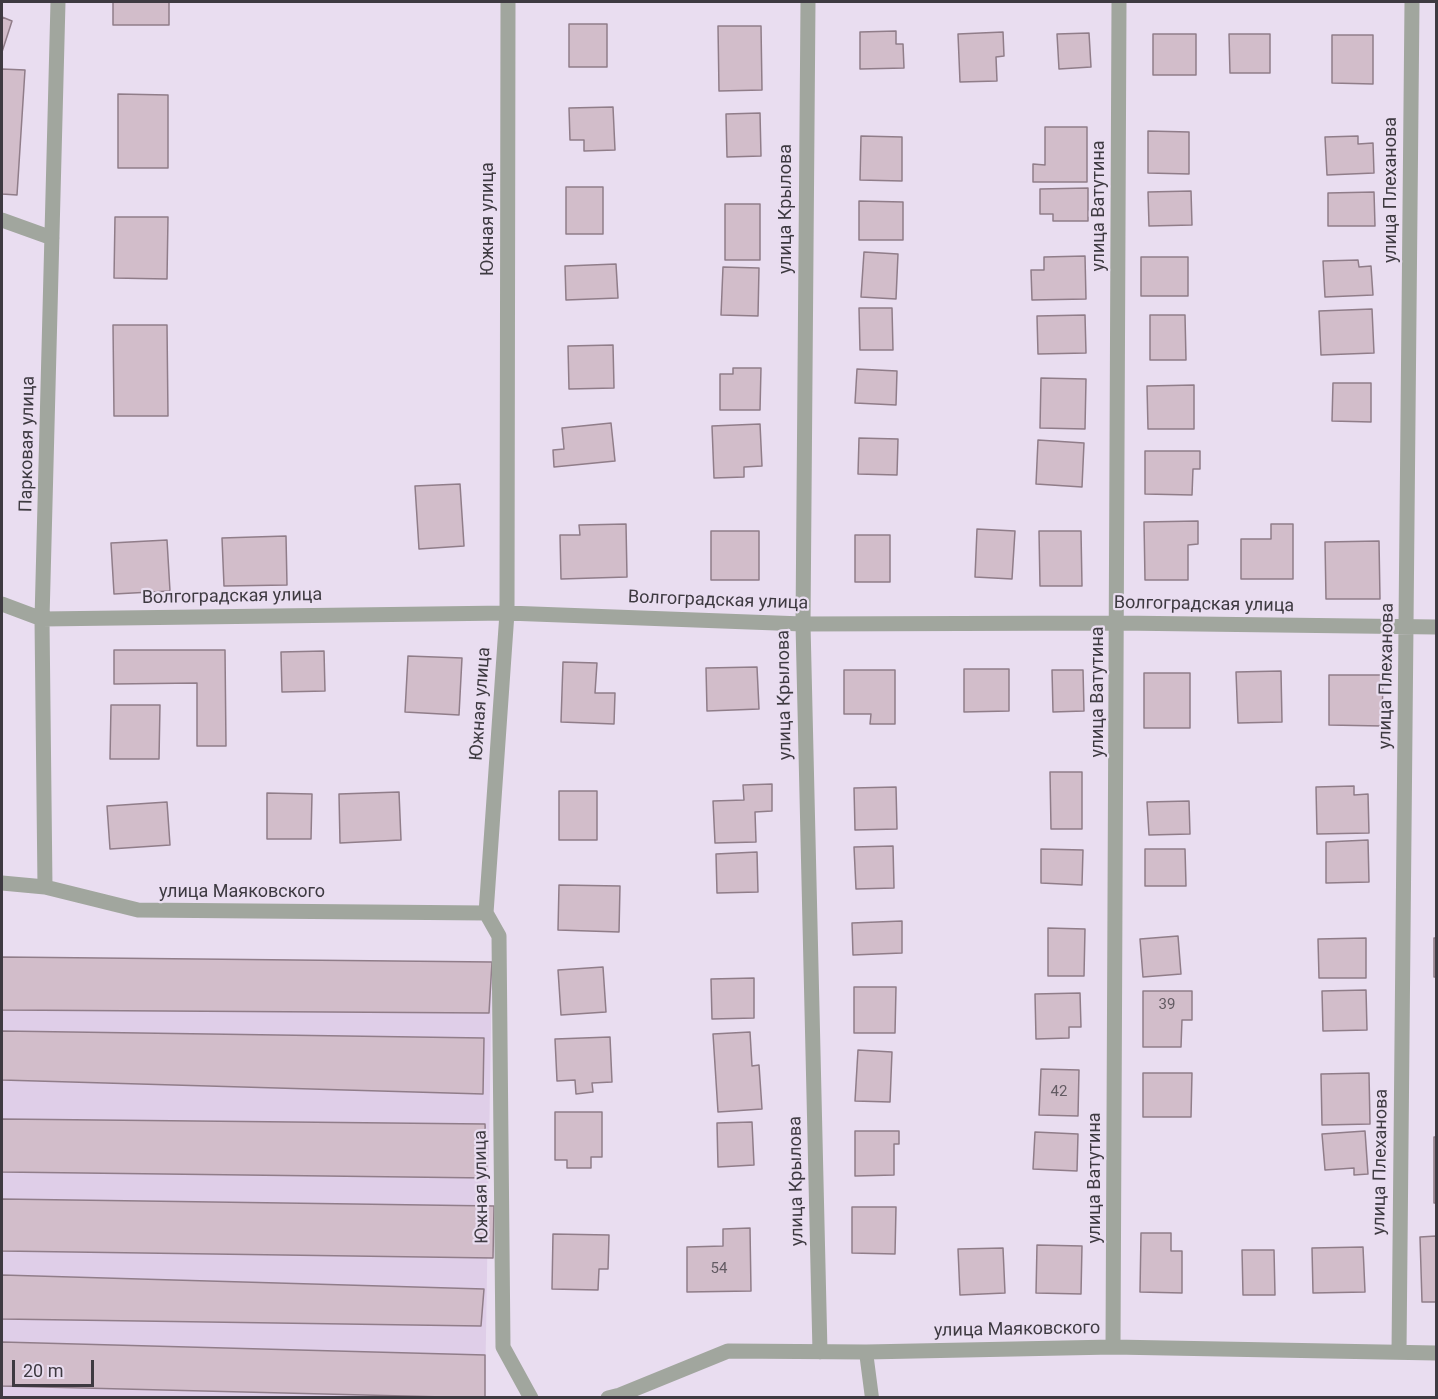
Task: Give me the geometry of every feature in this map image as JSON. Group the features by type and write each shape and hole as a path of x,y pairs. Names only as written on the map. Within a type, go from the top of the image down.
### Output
{"street":[{"name":"Парковая улица","path":"45,888 42,619 58,2"},
{"name":"Южная улица","path":"508,2 507,613 486,913 499,936 503,1347 531,1398"},
{"name":"улица Крылова","path":"808,2 803,624 820,1352"},
{"name":"улица Ватутина","path":"1113,1347 1119,2"},
{"name":"улица Плеханова","path":"1399,1351 1412,2"},
{"path":"2,220 52,238"},
{"name":"Волгоградская улица","path":"2,604 42,619 507,613 803,624 1118,623 1437,627"},
{"name":"улица Маяковского","path":"2,883 45,888 138,910 486,913"},
{"name":"улица Маяковского","path":"608,1398 728,1350 866,1353 1113,1347 1437,1353"}],"lane":[{"path":"866,1353 872,1398"}],"shaded area":[{"path":"2,957 492,962 485,1397 2,1398"}],"building":[{"path":"113,2 169,2 169,25 113,25"},
{"path":"2,17 12,21 2,52"},
{"path":"569,24 607,24 607,67 569,67"},
{"path":"718,26 761,26 762,90 719,91"},
{"path":"896,31 896,44 903,44 904,68 860,69 860,32"},
{"path":"1003,32 1004,56 996,57 997,81 960,82 958,34"},
{"path":"1089,33 1091,67 1059,69 1057,34"},
{"path":"1153,34 1196,34 1196,75 1153,75"},
{"path":"1229,34 1270,34 1270,73 1230,73"},
{"path":"1332,35 1373,35 1373,84 1332,83"},
{"path":"2,69 25,70 17,195 2,194"},
{"path":"118,94 168,95 168,168 118,168"},
{"path":"613,107 615,150 584,151 584,140 570,140 569,108"},
{"path":"760,113 761,156 727,157 726,114"},
{"path":"1045,127 1087,127 1087,182 1033,182 1033,164 1045,165"},
{"path":"1148,131 1189,132 1189,174 1148,173"},
{"path":"861,136 902,137 902,181 860,180"},
{"path":"1358,136 1358,144 1373,143 1374,173 1327,175 1325,137"},
{"path":"566,187 603,187 603,234 566,234"},
{"path":"1088,188 1088,221 1053,221 1053,214 1040,214 1040,189"},
{"path":"1191,191 1192,225 1149,226 1148,192"},
{"path":"1374,192 1375,226 1328,226 1328,193"},
{"path":"859,201 903,202 903,240 859,240"},
{"path":"725,204 760,204 760,260 725,260"},
{"path":"115,217 168,217 167,279 114,278"},
{"path":"864,252 898,254 896,299 861,297"},
{"path":"1085,256 1086,299 1032,300 1031,270 1044,270 1044,257"},
{"path":"1141,257 1188,257 1188,296 1141,296"},
{"path":"1358,260 1359,267 1371,266 1373,295 1325,297 1323,261"},
{"path":"616,264 618,298 566,300 565,266"},
{"path":"723,267 759,268 758,316 721,315"},
{"path":"859,308 892,308 893,350 860,350"},
{"path":"1372,309 1374,353 1321,355 1319,311"},
{"path":"1085,315 1086,353 1038,354 1037,316"},
{"path":"1150,315 1185,315 1186,360 1150,360"},
{"path":"113,325 167,325 168,416 114,416"},
{"path":"613,345 614,388 569,389 568,346"},
{"path":"733,368 761,368 760,410 720,410 720,374 733,374"},
{"path":"857,369 897,371 896,405 855,403"},
{"path":"1041,378 1086,379 1085,429 1040,428"},
{"path":"1333,383 1371,383 1371,422 1332,421"},
{"path":"1194,385 1194,429 1148,429 1147,386"},
{"path":"611,423 615,461 554,467 553,450 564,449 562,428"},
{"path":"760,424 762,466 744,467 744,477 714,478 712,426"},
{"path":"859,438 898,439 897,475 858,474"},
{"path":"1038,440 1084,443 1082,487 1036,484"},
{"path":"1145,451 1200,451 1200,469 1193,469 1192,495 1145,494"},
{"path":"460,484 464,546 419,549 415,486"},
{"path":"1198,521 1198,544 1188,545 1188,580 1145,580 1144,522"},
{"path":"626,524 627,577 561,579 560,535 580,535 579,525"},
{"path":"1271,524 1293,524 1293,579 1241,579 1241,539 1271,539"},
{"path":"977,529 1015,531 1012,579 975,577"},
{"path":"711,531 759,531 759,580 711,580"},
{"path":"1039,531 1081,531 1082,586 1040,586"},
{"path":"855,535 890,535 890,582 855,582"},
{"path":"286,536 287,585 224,586 222,538"},
{"path":"167,540 170,591 114,594 111,543"},
{"path":"1379,541 1380,599 1326,599 1325,542"},
{"path":"114,650 225,650 226,746 197,746 197,683 114,684"},
{"path":"324,651 325,691 282,692 281,652"},
{"path":"408,656 462,658 459,715 405,712"},
{"path":"563,662 597,663 595,693 615,693 614,724 561,722"},
{"path":"757,667 759,709 707,711 706,668"},
{"path":"964,669 1009,669 1009,711 964,712"},
{"path":"844,670 895,670 895,724 870,724 871,714 844,714"},
{"path":"1052,670 1083,670 1084,711 1053,712"},
{"path":"1281,671 1282,722 1238,723 1236,672"},
{"path":"1144,673 1190,673 1190,728 1144,728"},
{"path":"1329,675 1383,675 1382,726 1329,725"},
{"path":"111,705 160,705 159,759 110,759"},
{"path":"1050,772 1082,772 1082,829 1051,829"},
{"path":"772,784 772,811 755,812 756,842 715,843 713,801 744,800 743,785"},
{"path":"1354,786 1354,795 1368,794 1369,833 1317,834 1316,787"},
{"path":"896,787 897,829 855,830 854,788"},
{"path":"559,791 597,791 597,840 559,840"},
{"path":"399,792 401,840 340,843 339,794"},
{"path":"267,793 312,794 311,839 267,839"},
{"path":"1189,801 1190,834 1149,835 1147,802"},
{"path":"167,802 170,845 110,849 107,806"},
{"path":"1368,840 1369,882 1326,883 1326,842"},
{"path":"893,846 894,888 856,889 854,847"},
{"path":"1041,849 1083,850 1082,885 1041,883"},
{"path":"1145,849 1185,849 1186,886 1145,886"},
{"path":"757,852 758,892 717,893 716,854"},
{"path":"559,885 620,886 619,932 558,930"},
{"path":"902,921 902,953 853,955 852,923"},
{"path":"1048,928 1085,929 1084,976 1048,976"},
{"path":"1178,936 1181,974 1143,977 1140,939"},
{"path":"1366,938 1366,978 1319,978 1318,939"},
{"path":"1434,938 1436,938 1436,977 1434,977"},
{"path":"2,957 492,962 489,1013 2,1010"},
{"path":"603,967 606,1012 561,1015 558,970"},
{"path":"754,978 754,1018 712,1019 711,979"},
{"path":"854,987 896,987 895,1033 854,1033"},
{"path":"1366,990 1367,1030 1323,1031 1322,991"},
{"path":"1143,991 1192,991 1192,1020 1182,1020 1181,1047 1143,1047"},
{"path":"1080,993 1081,1027 1069,1027 1069,1038 1036,1039 1035,994"},
{"path":"2,1031 484,1038 483,1094 2,1080"},
{"path":"750,1032 752,1066 759,1065 762,1109 718,1112 713,1034"},
{"path":"610,1037 612,1082 592,1083 593,1092 576,1094 575,1080 557,1081 555,1039"},
{"path":"858,1050 892,1052 890,1102 855,1101"},
{"path":"1041,1069 1079,1070 1078,1116 1039,1115"},
{"path":"1143,1073 1192,1073 1191,1117 1143,1117"},
{"path":"1369,1073 1370,1124 1322,1125 1321,1074"},
{"path":"555,1112 602,1112 602,1157 591,1157 591,1168 567,1168 567,1160 555,1160"},
{"path":"2,1119 485,1124 487,1178 2,1172"},
{"path":"752,1122 754,1165 718,1167 717,1123"},
{"path":"855,1131 899,1131 899,1144 894,1144 894,1175 855,1176"},
{"path":"1365,1131 1368,1174 1354,1175 1354,1168 1325,1170 1322,1134"},
{"path":"1035,1132 1078,1134 1077,1171 1033,1169"},
{"path":"1434,1137 1436,1137 1436,1203 1434,1203"},
{"path":"2,1199 494,1206 493,1258 2,1251"},
{"path":"852,1207 896,1207 895,1254 852,1253"},
{"path":"750,1228 751,1291 687,1292 687,1247 723,1246 723,1229"},
{"path":"1141,1233 1171,1233 1171,1251 1182,1251 1182,1293 1140,1292"},
{"path":"553,1234 609,1235 608,1269 599,1269 598,1290 552,1289"},
{"path":"1436,1236 1436,1302 1422,1302 1420,1237"},
{"path":"1037,1245 1082,1246 1081,1294 1036,1293"},
{"path":"1363,1247 1365,1292 1313,1293 1312,1248"},
{"path":"1003,1248 1005,1293 960,1295 958,1249"},
{"path":"1242,1250 1274,1250 1275,1295 1243,1295"},
{"path":"2,1275 484,1289 481,1326 2,1319"},
{"path":"2,1342 485,1355 485,1398 2,1386"}]}
